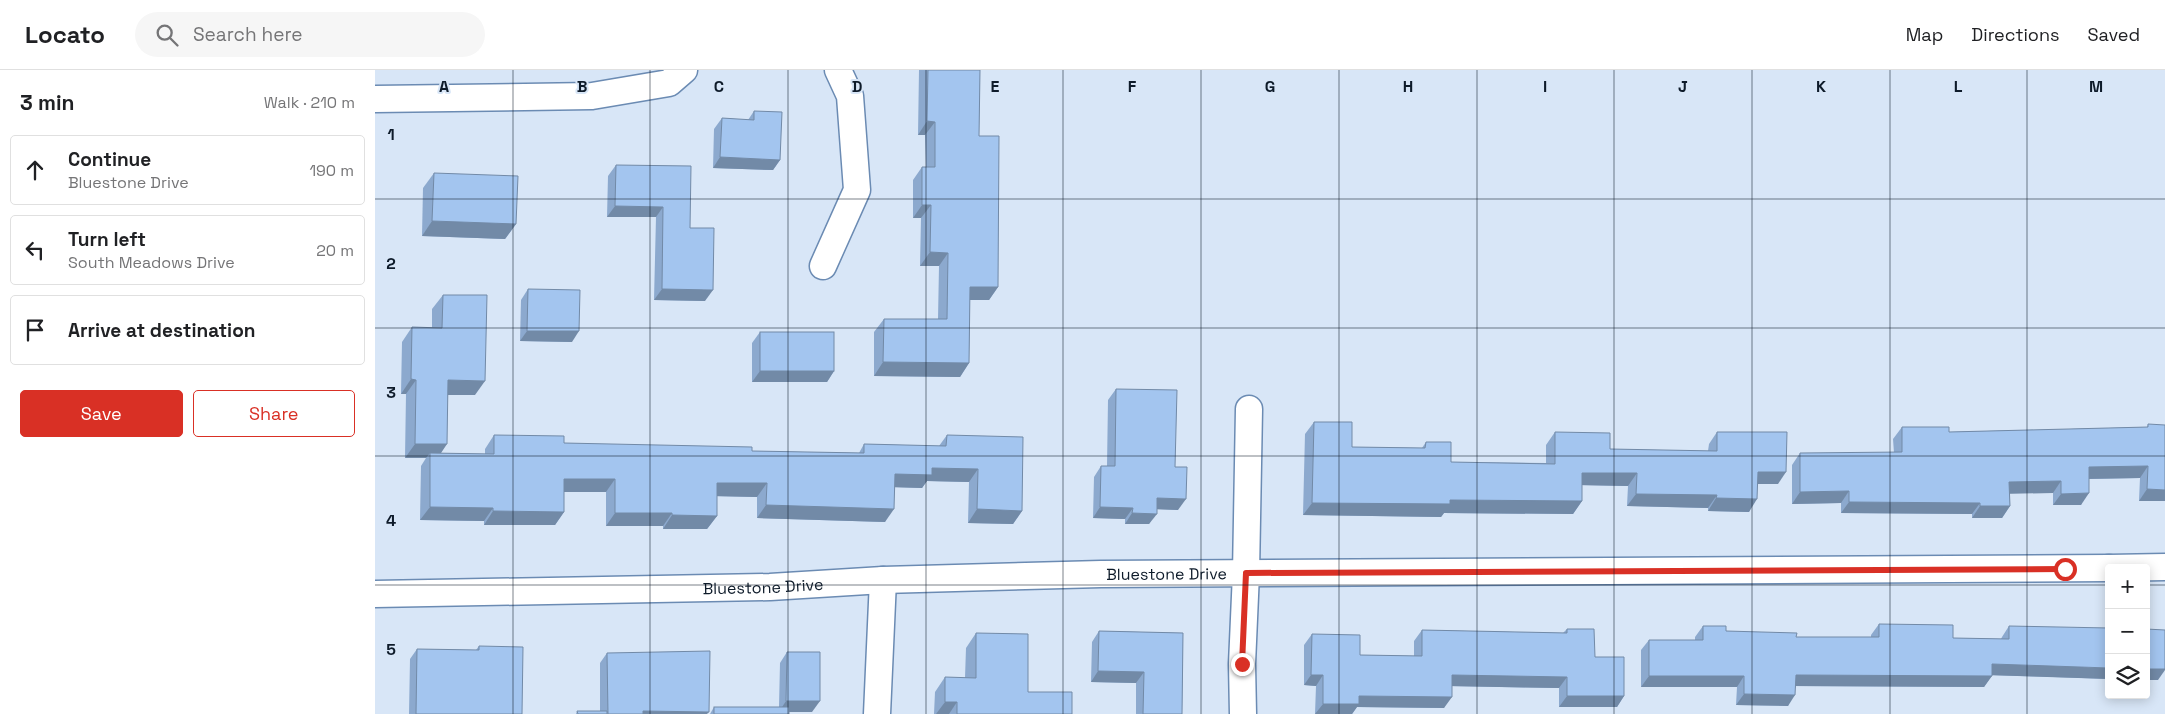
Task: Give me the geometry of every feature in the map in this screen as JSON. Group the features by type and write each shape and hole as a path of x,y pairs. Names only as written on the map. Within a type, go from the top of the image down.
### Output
{"street":[{"path":"375,99 592,96 669,83 685,70"},
{"path":"823,266 857,190 849,96 839,70"},
{"path":"1243,714 1242,664 1246,573 1249,409"},
{"name":"Bluestone Drive","path":"2150,567 2165,567"},
{"name":"Bluestone Drive","path":"375,594 770,587 883,580 1101,574 2105,568"},
{"path":"877,714 883,580"}],"building":[{"path":"928,70 980,70 979,136 999,136 998,287 970,287 969,363 883,362 884,319 947,319 948,253 930,252 931,205 922,205 922,167 935,167 935,122 927,121"},
{"path":"754,111 782,112 780,160 720,157 722,118 754,120"},
{"path":"616,165 691,166 690,228 714,228 713,290 662,289 663,207 615,206"},
{"path":"434,173 518,176 516,224 432,221"},
{"path":"528,289 580,290 579,331 527,331"},
{"path":"443,295 487,295 485,381 448,380 447,444 415,444 416,380 411,379 412,327 442,328"},
{"path":"760,332 834,332 834,371 760,371"},
{"path":"1116,389 1177,390 1175,467 1187,467 1186,499 1157,498 1157,514 1132,513 1133,508 1100,507 1101,466 1115,466"},
{"path":"1314,422 1352,422 1352,447 1425,448 1426,442 1451,442 1451,462 1555,464 1555,432 1610,433 1610,449 1717,451 1717,432 1787,432 1786,472 1758,472 1757,499 1716,498 1717,495 1636,494 1637,473 1582,473 1582,501 1450,500 1450,504 1312,503"},
{"path":"2148,424 2165,425 2165,490 2147,489 2148,466 2089,467 2089,493 2061,494 2061,481 2009,482 2010,506 1980,506 1980,503 1849,502 1849,491 1800,492 1800,453 1902,452 1902,427 1949,427 1949,432 2148,427"},
{"path":"494,435 564,436 564,443 752,447 752,451 864,453 864,444 946,446 947,435 1023,437 1022,511 977,509 978,469 932,468 932,475 895,474 894,509 766,505 767,483 717,483 717,516 672,515 672,513 615,513 615,479 564,479 564,512 493,511 493,508 430,507 430,453 494,454"},
{"path":"1879,624 1953,625 1953,638 2009,639 2009,626 2105,628 2105,668 1992,664 1992,676 1796,675 1795,695 1744,694 1744,676 1649,676 1649,640 1703,640 1703,626 1726,626 1726,631 1797,633 1796,637 1879,637"},
{"path":"1567,629 1594,629 1595,657 1624,657 1624,696 1567,696 1567,677 1452,675 1452,697 1359,696 1359,704 1323,704 1323,675 1311,675 1312,634 1360,635 1360,655 1422,656 1422,630 1567,633"},
{"path":"2150,629 2165,630 2165,669 2150,669"},
{"path":"1099,631 1183,633 1182,714 1143,714 1144,672 1098,671"},
{"path":"976,633 1028,634 1028,692 1072,692 1072,714 957,714 957,702 945,702 945,677 976,678"},
{"path":"479,646 523,647 522,714 416,714 417,649 479,650"},
{"path":"710,651 709,712 643,711 643,714 608,714 607,653"},
{"path":"787,652 820,652 820,701 786,701"},
{"path":"714,707 789,707 789,714 714,714"},
{"path":"577,711 607,711 607,714 578,714"}],"route":[{"path":"1242,664 1246,573 2065,569"}]}
